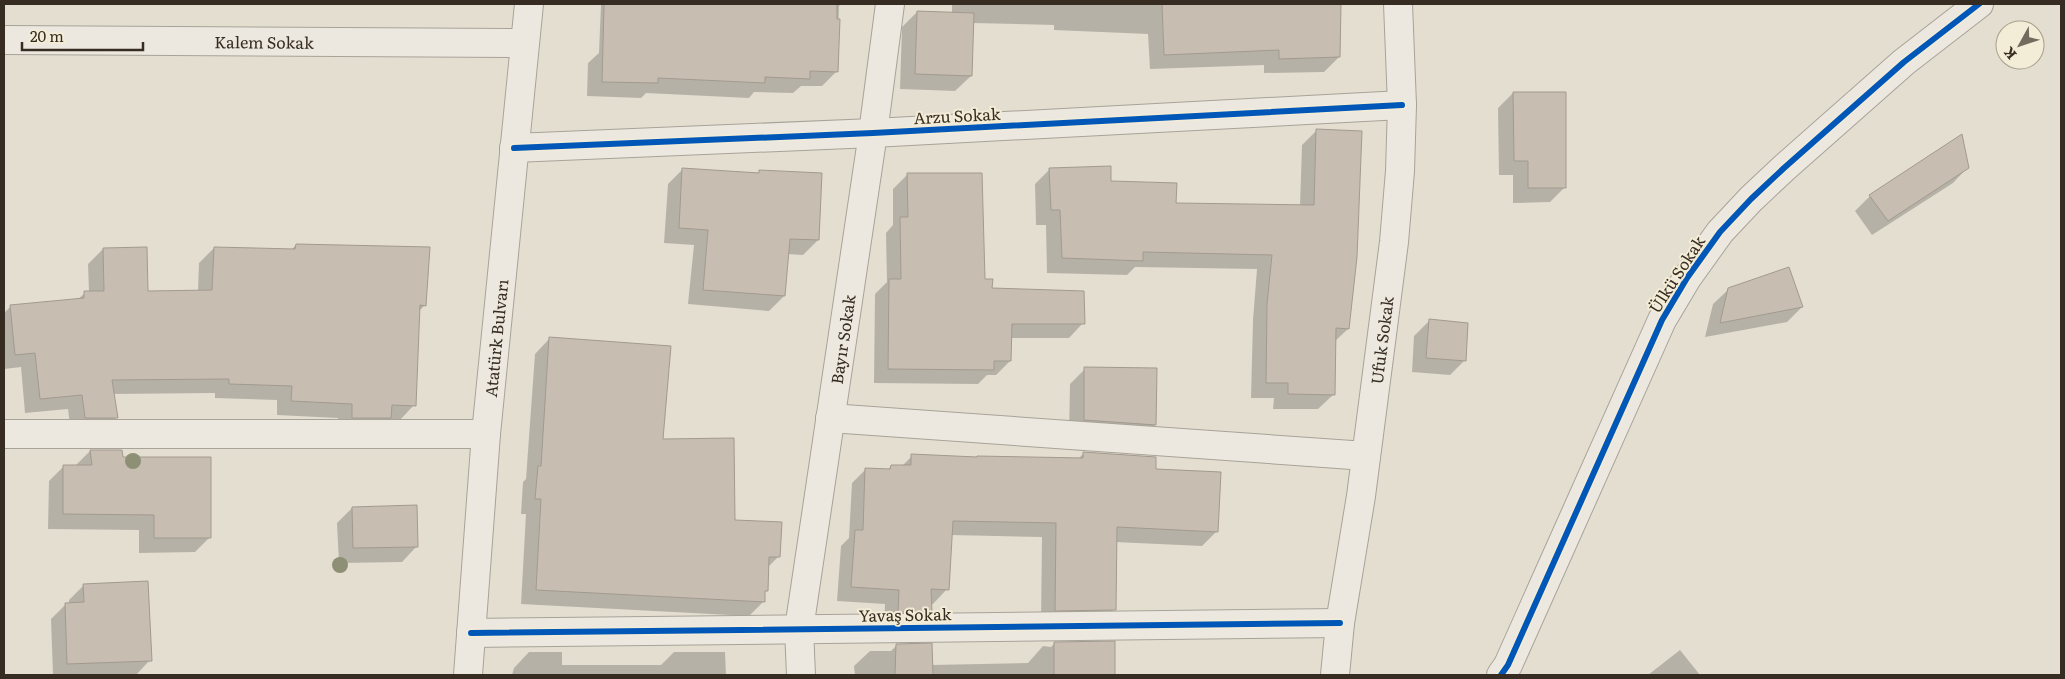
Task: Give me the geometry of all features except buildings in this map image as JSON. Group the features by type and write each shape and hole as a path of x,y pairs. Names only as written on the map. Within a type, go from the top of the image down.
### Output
{"street":[{"name":"Atatürk Bulvarı","path":"468,675 486,434 529,4"},
{"name":"Bayır Sokak","path":"801,675 799,629 890,4"},
{"name":"Ufuk Sokak","path":"1335,675 1340,624 1366,456 1394,242 1400,172 1402,105 1398,4"},
{"name":"Ülkü Sokak","path":"1509,672 1662,320 1687,278 1720,232 1805,149 1904,62 1979,4"},
{"name":"Kalem Sokak","path":"4,40 524,42"},
{"name":"Arzu Sokak","path":"514,148 872,133 1402,105"},
{"path":"830,418 1366,456"},
{"path":"4,434 486,434"},
{"name":"Yavaş Sokak","path":"471,633 1340,624"}],"cycle path":[{"path":"1501,675 1508,665 1662,320 1687,278 1720,232 1784,168 1904,62 1979,4"},
{"path":"514,148 873,133 1402,105"},
{"path":"471,633 1340,623"}]}
